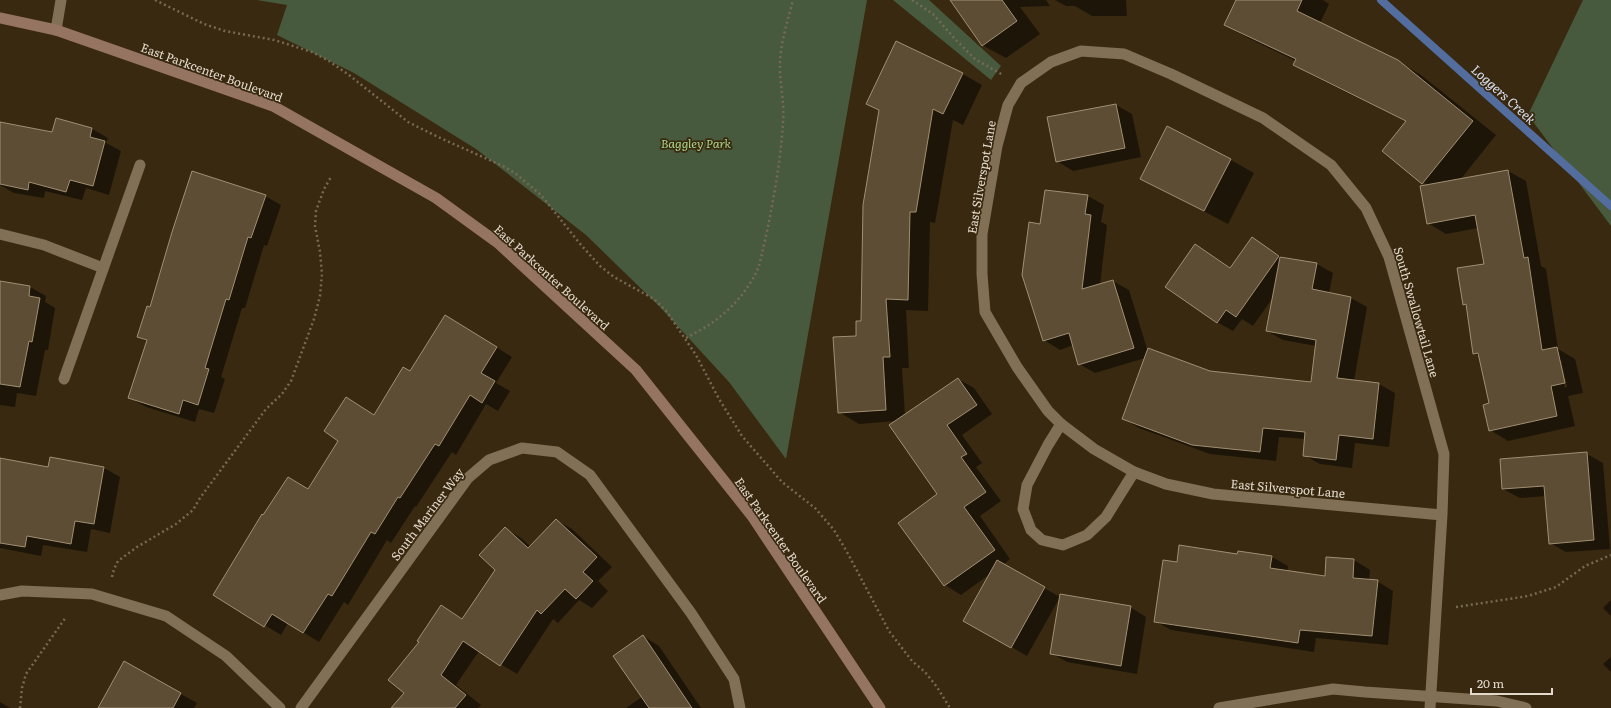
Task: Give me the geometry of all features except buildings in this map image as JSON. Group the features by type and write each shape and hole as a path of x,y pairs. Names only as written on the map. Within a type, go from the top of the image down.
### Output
{"main road":[{"name":"East Parkcenter Boulevard","path":"0,18 56,30 273,106 436,198 498,243 636,370 752,516 880,708"}],"street":[{"path":"56,30 61,0"},
{"name":"South Swallowtail Lane","path":"1021,83 1051,62 1081,51 1124,54 1171,74 1263,118 1331,165 1366,208 1389,257 1444,454 1431,702"},
{"name":"East Silverspot Lane","path":"1021,83 1008,105 997,146 982,234 982,274 985,312 1017,367 1048,411 1061,424 1094,449 1134,472 1166,484 1213,494 1442,515"},
{"path":"64,379 140,165"},
{"path":"0,234 44,246 103,268"},
{"path":"1061,424 1027,485 1023,509 1031,530 1042,540 1063,545 1087,535 1106,517 1134,472"},
{"name":"South Mariner Way","path":"301,708 468,478 489,460 522,448 557,452 590,475 691,613 734,679 740,708"},
{"path":"0,595 22,591 92,594 166,616 226,656 280,708"},
{"path":"1220,708 1333,689 1431,702 1497,701 1526,708"}],"path":[{"path":"686,338 713,323 724,314 747,288 754,278 759,266 778,167 784,104 780,63 781,48 793,0"},
{"path":"912,0 933,14 955,40 975,60 999,74 1021,83"},
{"path":"112,577 118,561 137,547 176,524 193,510 200,498 266,409 282,394 291,380 314,319 320,296 322,274 315,226 316,211 324,189 331,177"},
{"path":"1456,607 1528,596 1549,590 1556,587 1585,566 1611,555"},
{"path":"20,708 22,688 26,674 66,617"}],"green space":[{"name":"Baggley Park","path":"257,0 867,0 786,459 729,382 660,307 586,235 476,149 354,73 277,35 287,5"},
{"path":"893,0 929,0 1001,66 991,80"},
{"path":"1583,0 1611,0 1611,226 1528,115"}],"waterway":[{"name":"Loggers Creek","path":"1381,0 1611,206"}]}
